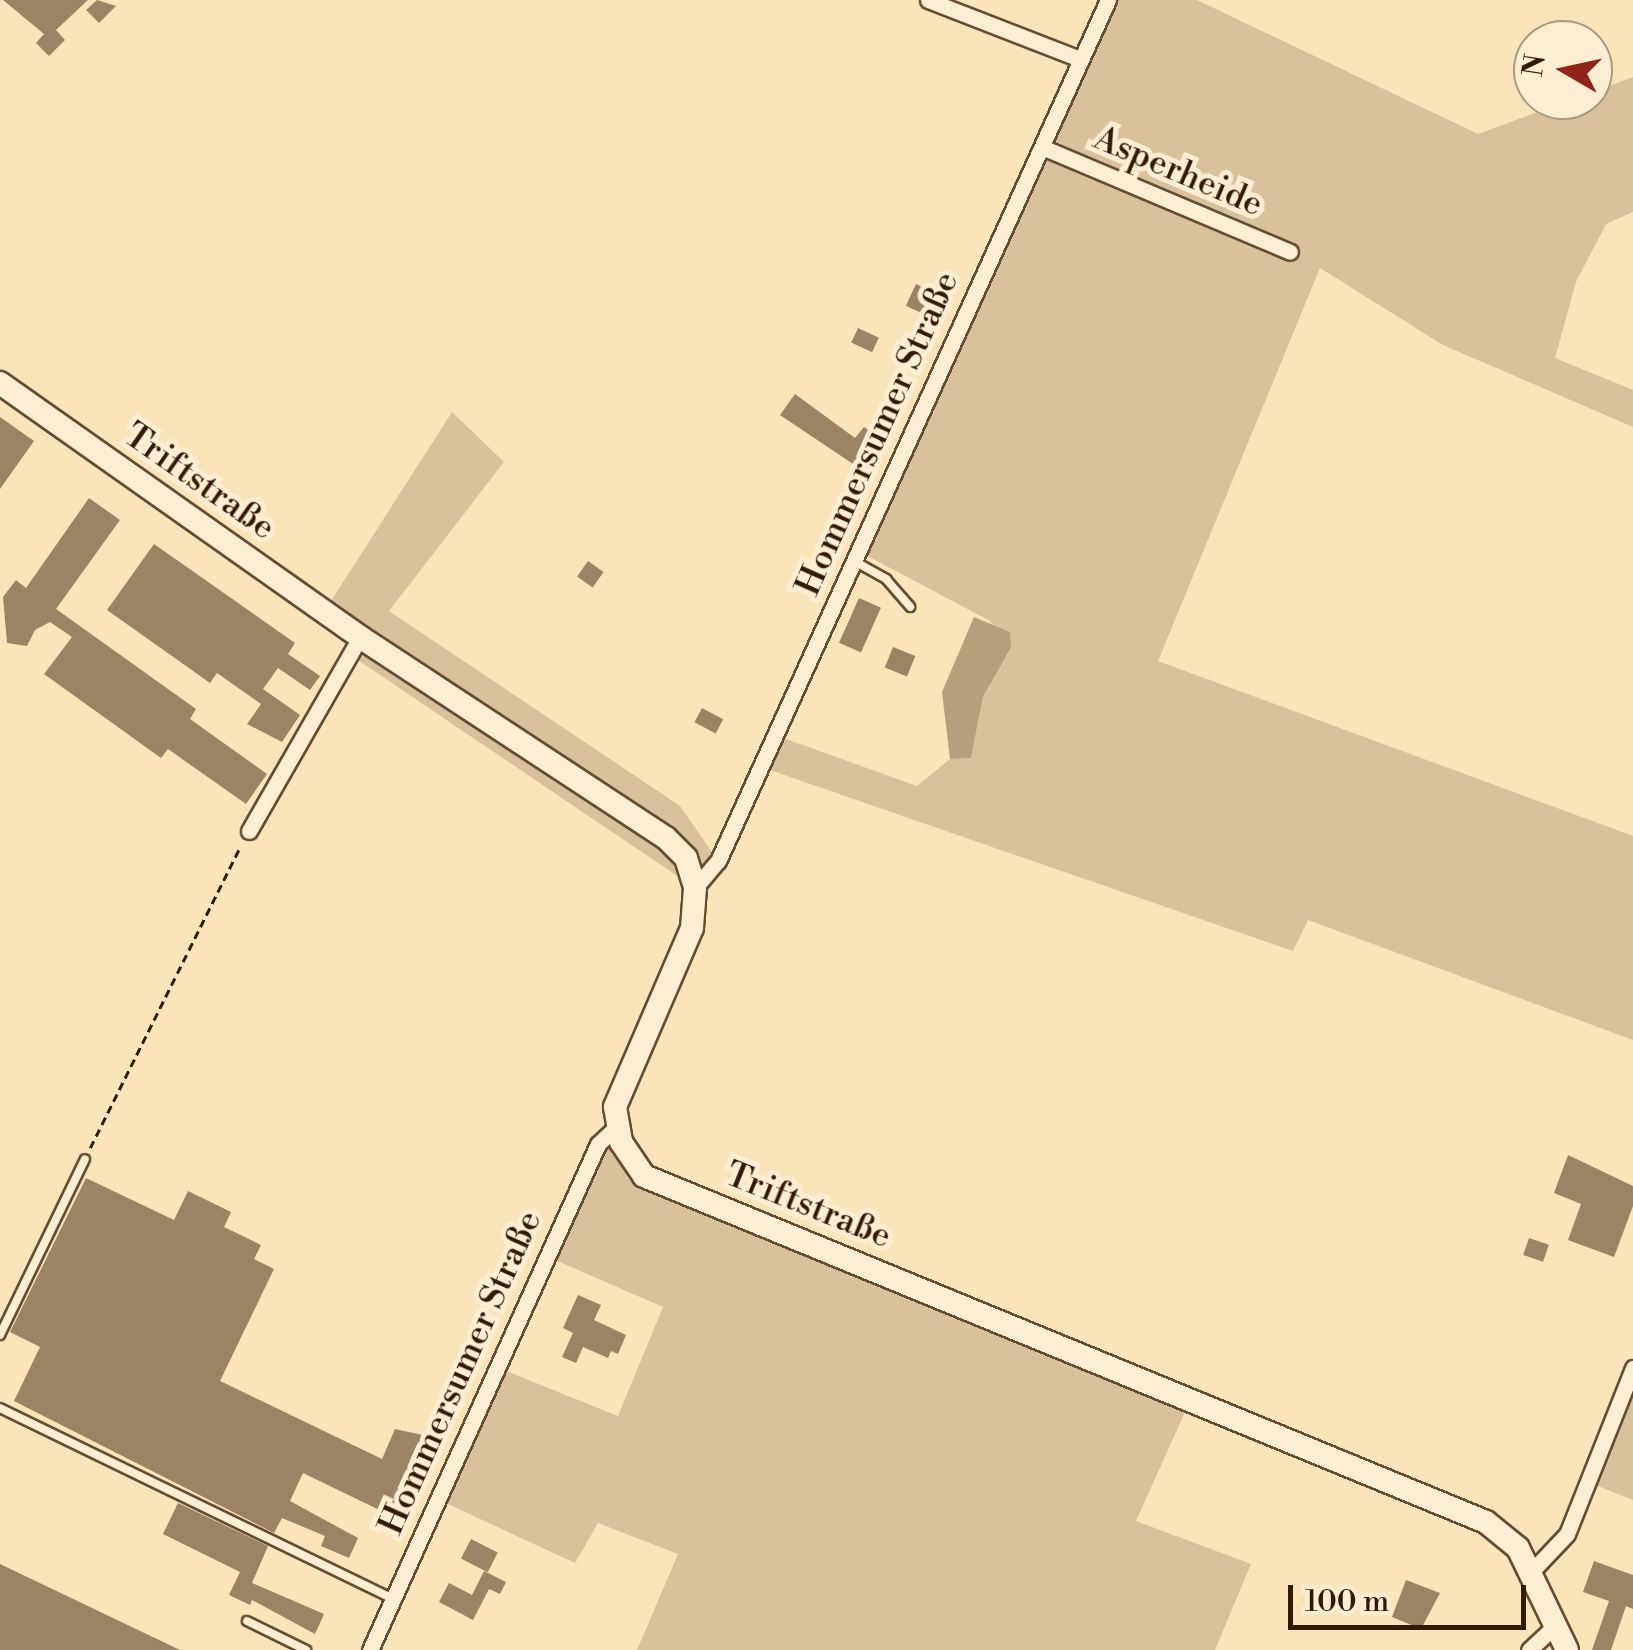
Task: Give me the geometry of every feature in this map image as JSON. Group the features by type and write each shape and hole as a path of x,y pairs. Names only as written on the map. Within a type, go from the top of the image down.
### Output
{"street":[{"path":"928,0 1080,59"},
{"name":"Hommersumer Straße","path":"695,888 718,861 1108,0"},
{"name":"Asperheide","path":"1042,147 1290,252"},
{"name":"Triftstraße","path":"0,382 360,637 666,838 686,858 695,888"},
{"path":"249,832 360,637"},
{"path":"616,1126 620,1085 692,928 695,888"},
{"name":"Hommersumer Straße","path":"370,1650 598,1144 616,1126"},
{"name":"Triftstraße","path":"616,1126 644,1176 1486,1522 1518,1548 1566,1650"},
{"path":"1532,1572 1567,1534 1633,1368"},
{"path":"1529,1650 1556,1625"}],"lane":[{"path":"854,561 886,579 910,607"},
{"path":"0,1335 85,1158"},
{"path":"0,1408 392,1599"},
{"path":"247,1621 306,1650"}],"path":[{"path":"85,1158 249,832"}],"shaded area":[{"path":"1108,0 1197,0 1478,134 1516,120 1613,120 1613,84 1633,77 1633,212 1606,224 1576,282 1555,358 1633,390 1633,427 1443,345 1320,268 1158,661 1633,836 1633,1040 1308,920 1293,951 761,767 775,735 917,786 950,759 971,758 983,697 1011,649 990,621 858,551"},
{"path":"452,412 504,462 389,611 680,806 718,861 695,888 349,654 360,637 324,612"},
{"path":"974,617 1010,632 1011,648 983,697 971,758 950,759 942,692"},
{"path":"616,1127 632,1163 1190,1401 1136,1521 1251,1564 1215,1650 637,1650 678,1554 598,1523 575,1563 437,1499 496,1367 618,1416 663,1307 546,1256 598,1144"},
{"path":"1633,1368 1633,1500 1588,1482"}],"building":[{"path":"3,0 88,0 56,30 65,40 49,56 36,43 44,34"},
{"path":"97,0 116,6 99,23 86,10"},
{"path":"916,284 952,301 942,323 906,306"},
{"path":"858,328 879,338 872,352 851,343"},
{"path":"795,394 855,438 864,427 880,438 865,472 780,415"},
{"path":"0,417 34,441 0,489"},
{"path":"89,498 120,520 56,609 196,709 190,719 267,774 246,804 168,749 161,758 44,674 72,637 50,622 35,630 27,646 7,643 3,597 16,580 26,588"},
{"path":"154,544 295,643 288,654 320,676 310,690 278,668 263,689 300,715 282,742 247,724 261,704 217,673 210,683 107,610"},
{"path":"588,561 604,572 593,587 577,577"},
{"path":"859,598 881,608 861,653 839,643"},
{"path":"893,647 915,656 907,676 885,667"},
{"path":"702,708 723,719 716,733 694,722"},
{"path":"1568,1155 1633,1186 1633,1206 1614,1257 1568,1240 1581,1204 1554,1193"},
{"path":"86,1178 174,1220 188,1191 231,1212 224,1227 261,1245 254,1259 274,1269 220,1381 382,1459 395,1429 441,1439 400,1520 303,1473 290,1501 358,1538 349,1558 321,1546 325,1536 282,1518 274,1533 14,1401 40,1347 10,1332"},
{"path":"1529,1238 1549,1245 1543,1262 1523,1255"},
{"path":"578,1295 601,1305 594,1320 626,1335 618,1354 611,1351 608,1358 583,1347 576,1363 562,1357 573,1333 563,1328"},
{"path":"178,1503 268,1546 252,1583 324,1614 315,1634 252,1600 250,1605 229,1595 240,1572 163,1534"},
{"path":"471,1539 498,1553 488,1572 461,1559"},
{"path":"1594,1561 1633,1575 1633,1609 1626,1606 1611,1650 1592,1650 1609,1601 1583,1592"},
{"path":"0,1564 180,1650 0,1650"},
{"path":"484,1571 506,1582 500,1594 489,1589 473,1620 439,1602 449,1583 472,1595"},
{"path":"1406,1580 1440,1593 1421,1629 1392,1617"}]}
